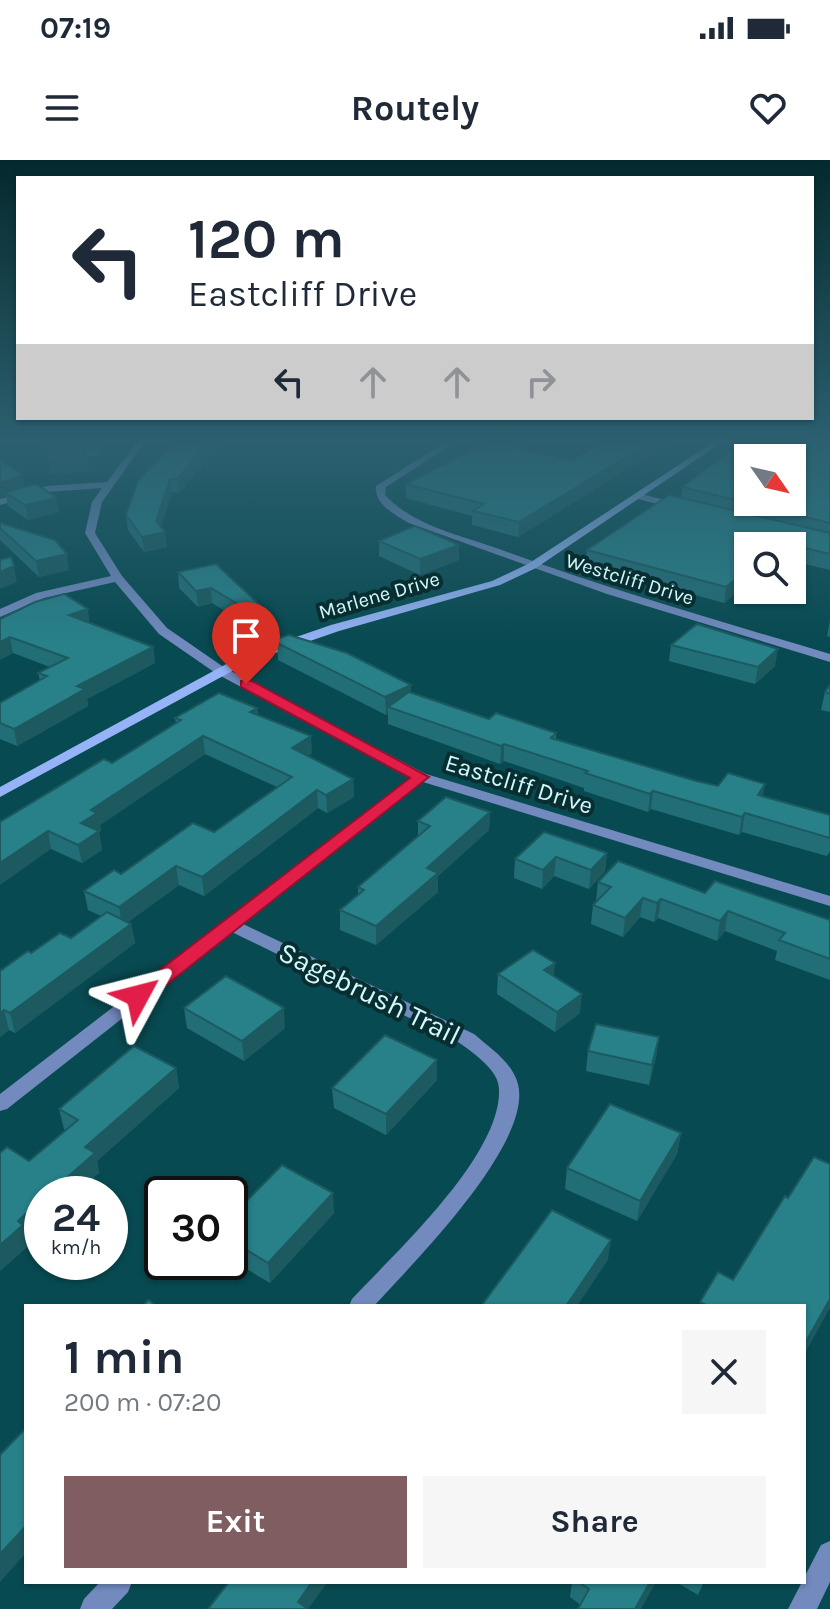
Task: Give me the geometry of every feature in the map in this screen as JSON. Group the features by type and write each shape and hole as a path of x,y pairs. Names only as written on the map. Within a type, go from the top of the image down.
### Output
{"street":[{"name":"Eastcliff Drive","path":"95,511 90,533 118,578 163,631 221,671 421,777 830,901"},
{"name":"Westcliff Drive","path":"394,511 418,523 532,566 830,658"},
{"name":"Marlene Drive","path":"0,793 221,671 335,628 496,583 532,566 615,511"},
{"path":"0,613 40,595 118,578"},
{"path":"0,1104 421,777"},
{"name":"Sagebrush Trail","path":"231,925 467,1039 496,1063 509,1086 509,1117 482,1166 362,1304"},
{"path":"802,1609 830,1554"},
{"path":"94,1609 116,1584"}],"building":[{"path":"128,511 159,511 156,521 165,532 142,537 126,515"},
{"path":"474,511 538,511 519,522"},
{"path":"646,511 734,511 734,516 758,516 830,533 830,554 806,548 806,532 734,532 734,580 726,587 587,550"},
{"path":"806,511 830,511 830,523 801,516 806,516"},
{"path":"0,523 55,540 67,554 36,561 0,528"},
{"path":"415,526 459,545 420,559 379,541"},
{"path":"11,557 14,566 0,572 0,560"},
{"path":"216,564 265,610 259,617 211,588 196,591 178,572"},
{"path":"64,594 88,609 69,615 153,647 77,686 85,689 14,729 0,723 0,703 47,676 38,673 68,658 10,637 0,642 0,619 35,602"},
{"path":"697,624 778,649 758,667 671,645"},
{"path":"289,635 347,653 411,685 385,697 277,643 279,638"},
{"path":"409,692 489,719 496,713 556,733 551,738 696,781 718,786 728,773 765,784 758,795 830,815 830,838 745,813 742,817 653,791 650,794 388,707"},
{"path":"219,693 257,708 250,712 311,736 292,748 353,779 326,795 317,790 202,877 176,866 119,907 84,891 114,870 121,874 193,823 214,832 292,777 203,736 91,810 97,813 81,823 99,831 78,845 48,831 0,863 0,822 104,759 112,763 181,720 175,718"},
{"path":"446,797 490,812 427,868 438,873 376,926 340,910 364,890 358,887 430,826 418,821"},
{"path":"544,832 607,853 591,870 556,857 543,870 515,859"},
{"path":"618,861 705,893 715,881 830,920 830,959 779,940 785,933 728,911 720,921 661,899 657,903 643,898 625,918 593,905 611,887 598,882"},
{"path":"107,912 131,924 10,1013 4,1010 0,1013 0,971 60,933 71,938"},
{"path":"533,950 555,963 544,970 582,994 557,1012 498,974"},
{"path":"226,976 284,1008 242,1041 184,1008"},
{"path":"596,1024 659,1037 652,1065 588,1051"},
{"path":"385,1035 437,1060 386,1114 332,1088"},
{"path":"134,1046 176,1068 85,1147 95,1153 69,1176 24,1176 24,1216 18,1221 23,1225 0,1245 0,1153 7,1147 29,1161 78,1120 59,1109"},
{"path":"610,1104 681,1133 640,1201 567,1168"},
{"path":"814,1157 830,1164 830,1299 806,1341 806,1304 700,1302 718,1272 733,1280 785,1196 788,1198"},
{"path":"282,1165 333,1193 268,1263 248,1251 248,1200"},
{"path":"552,1210 611,1240 567,1304 483,1304"},
{"path":"24,1430 24,1528 0,1554 0,1455"},
{"path":"227,1584 311,1584 298,1602 308,1609 208,1609"},
{"path":"582,1584 649,1584 635,1609 578,1609 589,1589"}],"route":[{"path":"138,996 421,777 246,684"}]}
